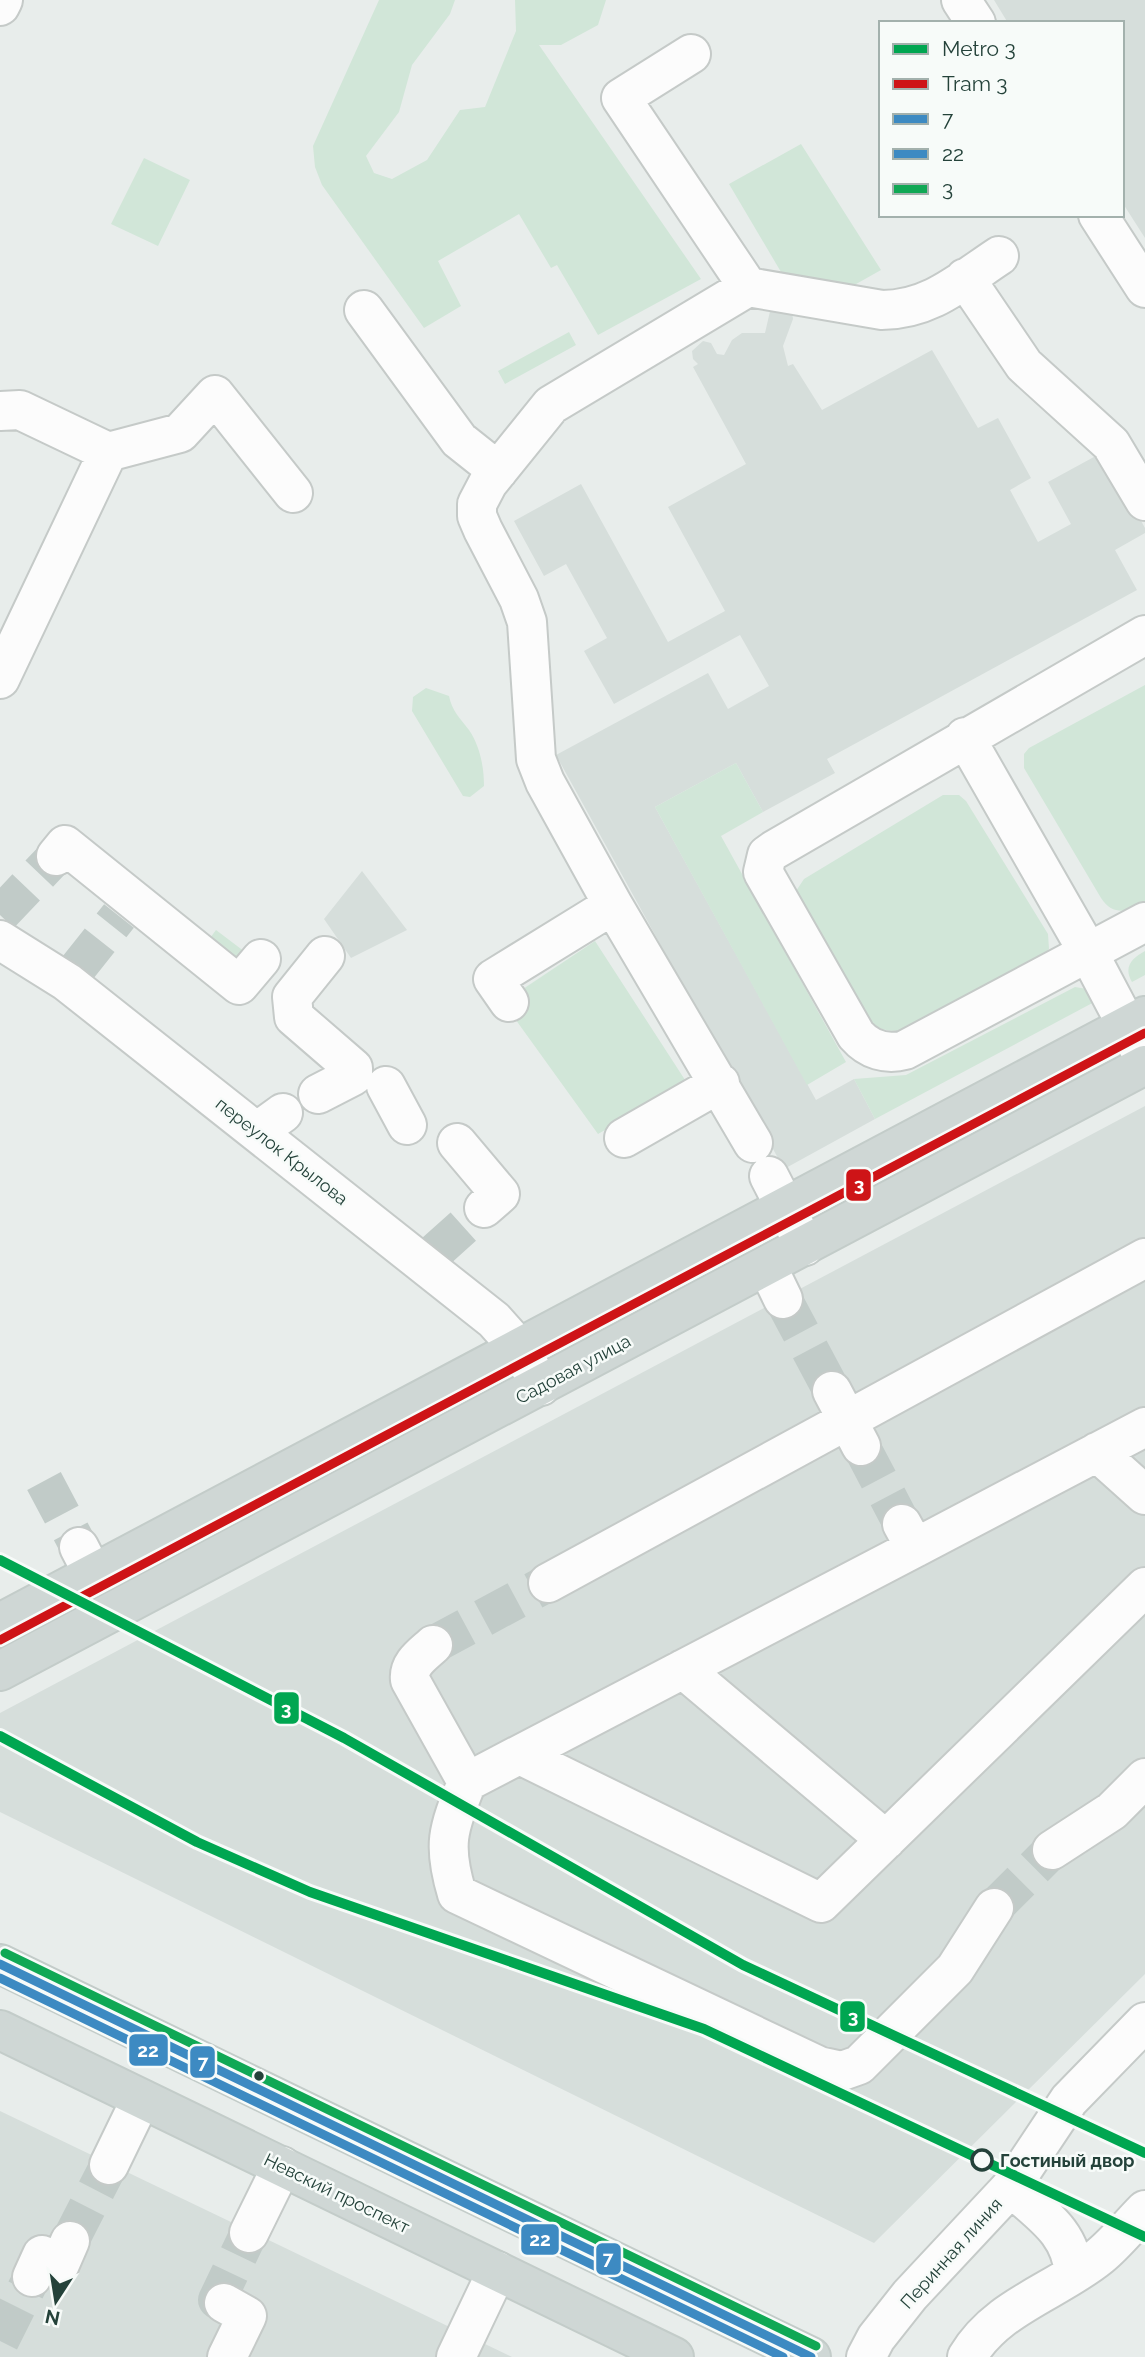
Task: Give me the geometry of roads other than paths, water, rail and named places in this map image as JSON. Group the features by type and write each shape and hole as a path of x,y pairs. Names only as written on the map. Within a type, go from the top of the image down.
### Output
{"main road":[{"path":"0,1623 86,1561 519,1348 777,1192 1136,1021"},
{"name":"Садовая улица","path":"0,1671 541,1386 775,1282 805,1246 1145,1063"},
{"path":"0,1964 811,2357"},
{"name":"Невский проспект","path":"0,2030 674,2357"}],"street":[{"path":"0,6 3,0"},
{"path":"961,0 975,21"},
{"path":"691,54 621,98 748,286"},
{"path":"1099,217 1145,288"},
{"path":"753,1143 613,905 545,782 536,759 527,622 519,599 477,516 481,492 551,405 748,286 882,310 904,310 924,305 999,256"},
{"path":"965,278 1024,365 1111,444 1145,501"},
{"path":"364,310 459,440 498,471"},
{"path":"0,411 20,410 108,452 180,433 215,395 293,493"},
{"path":"0,679 108,452"},
{"path":"1145,635 774,850 764,863 763,872 856,1035 863,1043 883,1052 905,1049 1145,922"},
{"path":"965,737 1088,952 1136,1021 1145,1063"},
{"path":"56,856 65,845 126,908 239,985 261,959"},
{"path":"509,1002 493,979 613,905"},
{"name":"переулок Крылова","path":"0,940 31,971 71,976 271,1122 429,1258 494,1320 519,1348 541,1386"},
{"path":"325,956 292,997 294,1017 368,1074 407,1125"},
{"path":"318,1094 354,1076 368,1074"},
{"path":"624,1138 720,1083"},
{"path":"457,1143 500,1194 484,1208"},
{"path":"777,1192 805,1246"},
{"path":"548,1583 1145,1258"},
{"path":"995,1908 955,1969 859,2065 842,2071 819,2066 457,1894 447,1859 450,1826 467,1782 683,1669 909,1536 1097,1452 1145,1427"},
{"path":"1097,1452 1145,1495"},
{"path":"520,1755 821,1903 1145,1587"},
{"path":"433,1645 414,1662 409,1671 410,1680 467,1782"},
{"path":"683,1669 886,1840"},
{"path":"1052,1850 1112,1811 1145,1778"},
{"name":"Перинная линия","path":"866,2357 876,2338 910,2295 1011,2187 1050,2124 1069,2100 1145,2022"},
{"path":"109,2165 141,2099"},
{"path":"249,2233 282,2166"},
{"path":"1011,2187 1064,2236 1073,2253 1074,2274"},
{"path":"967,2357 985,2333 1008,2313 1074,2274 1141,2221"},
{"path":"32,2277 41,2255 60,2264 71,2241"},
{"path":"456,2357 497,2271"},
{"path":"223,2303 247,2316 227,2357"}],"tunnel":[{"path":"0,915 56,856"},
{"path":"76,970 119,916"},
{"path":"435,1252 484,1208"},
{"path":"783,1299 832,1391"},
{"path":"861,1446 902,1524"},
{"path":"44,1481 79,1547"},
{"path":"433,1645 548,1583"},
{"path":"994,1908 1052,1850"},
{"path":"70,2241 109,2165"},
{"path":"224,2303 217,2300 249,2233"},
{"path":"0,2341 32,2277"}],"metro line":[{"name":"3","path":"0,1560 344,1738 743,1965 1145,2153"},
{"name":"3","path":"0,1736 197,1842 310,1892 704,2029 1145,2237"}],"tram line":[{"name":"3","path":"0,1640 1145,1033"}],"place":[{"name":"Гостиный двор","path":"982,2160"}]}
